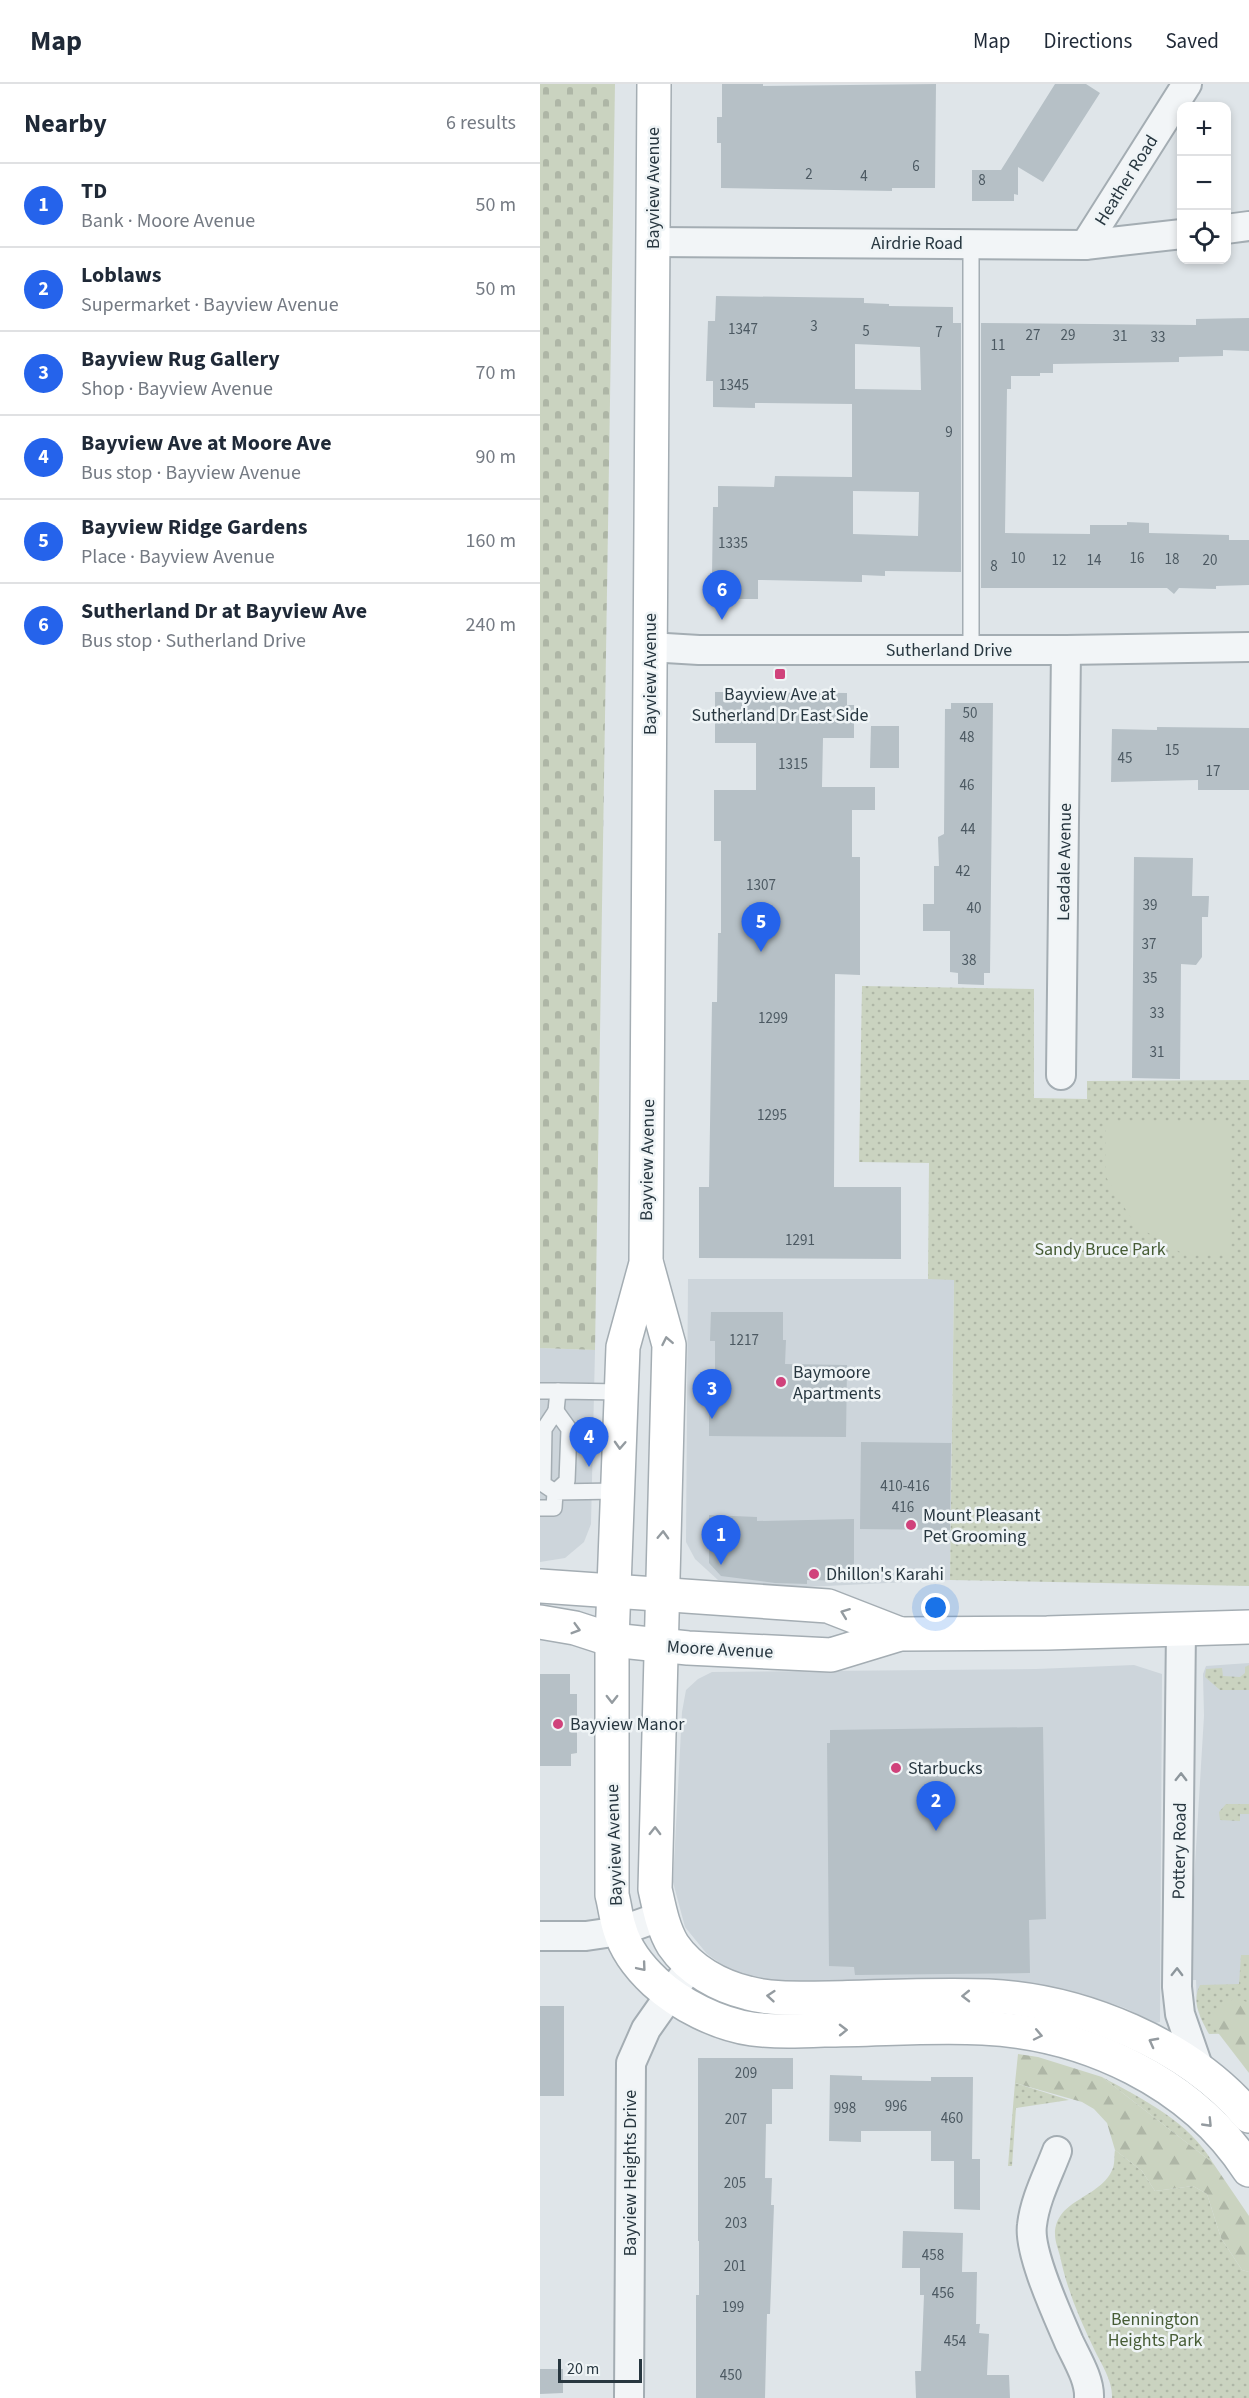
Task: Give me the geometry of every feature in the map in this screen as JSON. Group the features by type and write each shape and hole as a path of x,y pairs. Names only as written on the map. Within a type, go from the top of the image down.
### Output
{"main road":[{"name":"Bayview Avenue","path":"654,84 646,1263 623,1347 612,1640 612,1895 620,1931 638,1966 669,1995 720,2020 751,2029 785,2031 983,2028 1037,2034 1097,2051 1139,2070 1176,2094 1202,2116 1249,2170"},
{"name":"Bayview Avenue","path":"646,1263 669,1345 655,1889 673,1944 691,1965 725,1986 750,1994 802,1998 989,1996 1048,2005 1111,2022 1155,2043 1199,2069 1249,2116"},
{"name":"Moore Avenue","path":"540,1586 828,1606 900,1634"},
{"name":"Moore Avenue","path":"540,1622 575,1628 612,1640 831,1655 900,1634 1058,1633 1249,1627"}],"street":[{"name":"Heather Road","path":"1085,245 1187,84"},
{"path":"1231,228 1249,226"},
{"name":"Airdrie Road","path":"652,242 1085,245 1177,235"},
{"name":"Sutherland Drive","path":"649,646 699,650 1066,650 1249,646"},
{"name":"Leadale Avenue","path":"1061,1075 1066,650"},
{"name":"Pottery Road","path":"1181,1629 1177,1987 1180,2013 1199,2069"},
{"path":"540,1936 586,1936 620,1931 662,1916"},
{"name":"Bayview Heights Drive","path":"628,2398 631,2063 646,2029 691,1965"},
{"path":"1057,2151 1036,2204 1031,2227 1034,2248 1048,2293 1082,2371 1089,2398"}],"lane":[{"path":"971,243 971,650"},
{"path":"540,1390 622,1392"},
{"path":"558,1391 556,1412 544,1429 543,1484 555,1492 618,1491"},
{"path":"540,1508 554,1508 555,1492 567,1481 569,1429 556,1412"}],"shaded area":[{"path":"688,1279 954,1279 950,1580 774,1587 718,1580 695,1559 686,1542"},
{"path":"540,1348 595,1350 591,1524 584,1542 565,1558 540,1562"},
{"path":"1249,1663 1249,2003 1209,2021 1202,2020 1197,2006 1196,1980 1188,1980 1204,1716 1203,1674 1206,1666"},
{"path":"1134,1665 1162,1674 1160,2022 1155,2023 1125,2008 1095,1998 1059,1989 1013,1982 754,1981 734,1973 707,1954 685,1927 673,1882 682,1712 686,1690 698,1679 712,1672 1036,1669"}],"green space":[{"path":"540,84 615,84 595,1350 540,1348"},
{"name":"Sandy Bruce Park","path":"862,986 1034,989 1034,1098 1087,1099 1087,1081 1249,1080 1249,1586 950,1580 954,1280 928,1279 929,1163 859,1162"},
{"path":"1106,1123 1230,1123 1231,1255 1185,1255 1135,1225 1106,1177"},
{"path":"1249,1665 1249,1690 1220,1690 1205,1677 1206,1669 1222,1668 1223,1676 1240,1677 1245,1673 1245,1667"},
{"path":"1226,1804 1249,1804 1249,1814 1240,1814 1240,1821 1220,1820 1219,1812"},
{"path":"1241,1955 1249,1955 1249,2033 1209,2034 1200,2016 1196,1998 1197,1991 1200,1985 1239,1984"},
{"path":"1235,1997 1249,2003 1249,2073 1209,2021"},
{"path":"1018,2054 1038,2057 1102,2077 1213,2163 1249,2216 1249,2272 1242,2270 1221,2238 1207,2194 1193,2186 1155,2191 1142,2171 1115,2150 1107,2123 1094,2109 1082,2102 1015,2083"},
{"path":"1102,2077 1178,2123 1203,2148 1213,2163"},
{"path":"1015,2083 1069,2100 1016,2108 1012,2166 1008,2166"},
{"name":"Bennington Heights Park","path":"1115,2150 1142,2171 1155,2191 1193,2186 1207,2194 1221,2238 1242,2270 1249,2272 1249,2398 1112,2398 1109,2380 1070,2293 1055,2234 1057,2222 1063,2213 1107,2178 1113,2168"}],"building":[{"path":"722,84 763,84 763,86 936,84 935,188 892,188 892,191 721,188 721,143 717,143 717,117 722,117"},
{"path":"1055,84 1086,84 1100,93 1043,182 1018,167 1018,195 1014,194 1014,201 972,201 972,170 1001,170"},
{"path":"716,296 864,298 864,303 889,304 889,306 953,307 953,323 961,323 961,572 885,571 885,576 862,575 862,582 758,580 758,599 717,599 718,576 712,576 713,507 718,507 718,486 774,487 775,476 852,477 852,404 755,403 755,408 713,407 713,381 706,381 708,321 715,321","holes":["855,344 920,347 921,390 855,389","853,491 919,492 918,536 853,534"]},
{"path":"1249,318 1249,351 1223,350 1223,356 1179,357 1179,362 1053,364 1053,373 1040,373 1040,376 1011,376 1011,389 1007,389 1005,533 1090,534 1090,525 1127,525 1127,522 1149,523 1149,533 1229,535 1229,540 1249,540 1249,585 1216,586 1216,589 1179,588 1174,594 1167,588 981,588 981,323 1196,325 1196,319"},
{"path":"715,692 847,693 847,705 854,705 854,738 823,738 822,787 875,787 875,810 852,810 852,857 860,857 860,975 835,974 834,1187 901,1187 901,1259 699,1258 699,1187 709,1187 712,1002 717,1002 718,933 721,933 721,841 714,841 714,790 756,790 756,743 715,743"},
{"path":"951,703 993,703 990,973 984,973 984,985 958,984 958,973 950,972 950,931 923,931 923,904 934,904 934,866 939,866 938,837 944,834 945,709 951,709"},
{"path":"871,726 899,726 899,768 870,768"},
{"path":"1157,727 1249,728 1249,790 1198,790 1198,780 1111,782 1112,729 1157,730"},
{"path":"1134,857 1193,858 1192,896 1209,896 1208,917 1202,917 1202,957 1196,965 1181,964 1180,1079 1132,1078"},
{"name":"Baymoore Apartments","path":"711,1312 783,1312 783,1340 786,1340 785,1364 847,1365 846,1437 709,1436 709,1399 715,1399 715,1341 710,1341"},
{"path":"861,1442 951,1443 950,1530 860,1529"},
{"path":"709,1515 757,1517 757,1521 854,1519 854,1581 807,1580 807,1584 775,1583 721,1576 709,1563"},
{"name":"Bayview Manor","path":"540,1674 570,1674 570,1694 577,1694 577,1753 571,1754 571,1766 540,1766"},
{"path":"1043,1727 1046,1919 1029,1920 1030,1973 855,1975 854,1967 829,1966 827,1743 830,1743 830,1730"},
{"path":"540,2006 564,2006 564,2096 540,2096"},
{"path":"698,2058 793,2058 793,2089 772,2089 772,2124 766,2124 765,2178 772,2178 771,2205 774,2205 770,2314 767,2314 765,2398 696,2398 696,2295 699,2295"},
{"path":"830,2075 862,2076 862,2080 931,2081 931,2077 973,2077 972,2159 980,2159 980,2210 954,2209 954,2161 931,2161 931,2131 861,2131 861,2142 829,2141"},
{"path":"903,2231 963,2233 962,2272 977,2272 976,2324 980,2324 979,2333 989,2334 987,2375 1009,2375 1010,2398 916,2398 915,2371 921,2371 924,2295 920,2295 920,2268 902,2268"},
{"path":"540,2369 563,2369 563,2393 540,2394"}],"place":[{"name":"Sutherland Dr at Bayview Ave","path":"722,620"},
{"name":"Bayview Ave at Sutherland Dr East Side","path":"780,674"},
{"name":"Bayview Ridge Gardens","path":"761,952"},
{"name":"Baymoore Apartments","path":"781,1382"},
{"name":"Bayview Rug Gallery","path":"712,1419"},
{"name":"Bayview Ave at Moore Ave","path":"589,1467"},
{"name":"Mount Pleasant Pet Grooming","path":"911,1525"},
{"name":"TD","path":"721,1565"},
{"name":"Dhillon's Karahi","path":"814,1574"},
{"name":"Bayview Manor","path":"558,1724"},
{"name":"Starbucks","path":"896,1768"},
{"name":"Loblaws","path":"936,1831"}]}
